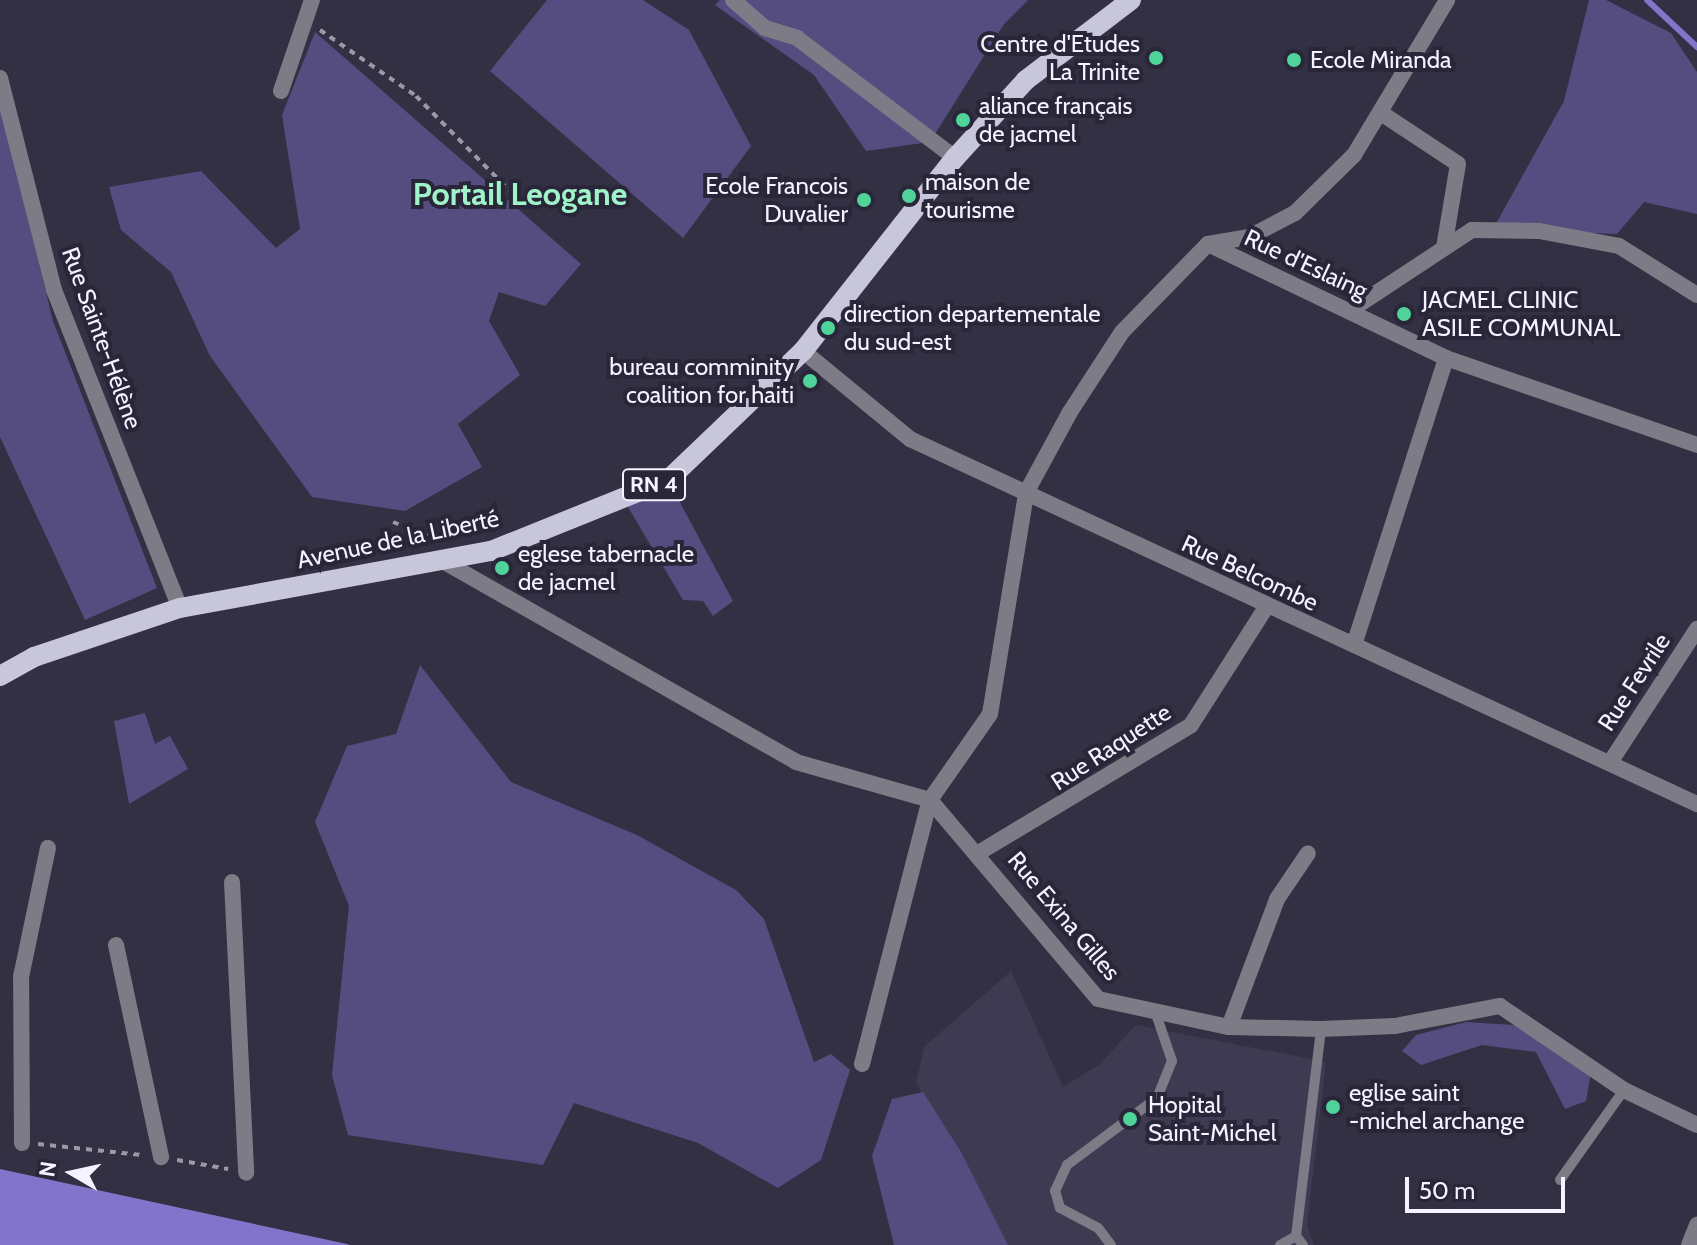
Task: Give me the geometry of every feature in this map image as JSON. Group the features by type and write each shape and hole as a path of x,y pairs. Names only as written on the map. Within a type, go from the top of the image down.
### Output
{"main road":[{"name":"Avenue de la Liberté","path":"0,676 34,657 180,608 472,555 668,480 803,351 955,158 1026,80 1131,0"}],"street":[{"path":"281,91 301,17 312,0"},
{"path":"733,0 765,28 797,38 955,158"},
{"path":"862,1064 930,800 990,714 1026,493 1122,332 1208,244 1249,237 1295,213 1354,155 1447,0"},
{"name":"Rue Sainte-Hélène","path":"0,78 54,290 180,608"},
{"path":"1381,113 1458,164 1444,248"},
{"path":"1349,311 1472,230 1539,231 1619,246 1697,295"},
{"name":"Rue d'Eslaing","path":"1208,244 1446,358 1697,445"},
{"name":"Rue Belcombe","path":"803,351 910,439 1265,609 1354,645 1611,761 1697,804"},
{"path":"1354,645 1446,358"},
{"path":"441,560 796,762 930,800"},
{"name":"Rue Raquette","path":"980,852 1191,725 1265,609"},
{"name":"Rue Fevrile","path":"1611,761 1697,629"},
{"name":"Rue Exina Gilles","path":"930,800 980,852 1098,999 1229,1027 1321,1029 1395,1026 1500,1006 1624,1090 1697,1125"},
{"path":"22,1143 21,977 48,848"},
{"path":"1229,1027 1277,899 1308,853"},
{"path":"232,882 246,1173"},
{"path":"116,945 161,1157"},
{"path":"1689,1245 1697,1225"}],"lane":[{"path":"1111,1245 1098,1228 1060,1208 1055,1191 1067,1165 1157,1098 1172,1061 1155,1011"},
{"path":"1280,1245 1300,1240 1321,1029"},
{"path":"1560,1180 1624,1090"}],"path":[{"path":"301,17 416,96 509,190"},
{"path":"393,522 472,555"},
{"path":"22,1143 161,1157 246,1173"}],"shaded area":[{"path":"547,0 643,0 689,30 751,146 683,238 490,71"},
{"path":"720,0 1028,0 1004,24 930,142 866,151 814,75 715,5"},
{"path":"1589,0 1606,0 1671,33 1697,72 1697,214 1644,202 1617,234 1493,229 1564,101"},
{"path":"315,32 581,264 545,306 499,292 489,321 520,375 458,424 482,467 405,511 312,497 210,356 171,272 121,230 109,187 201,171 276,248 300,229 282,115"},
{"path":"0,103 53,321 157,588 85,620 0,437"},
{"path":"670,484 733,601 713,616 703,601 683,600 625,502"},
{"path":"420,665 511,782 637,835 736,890 764,919 814,1062 831,1054 850,1070 821,1160 778,1188 698,1143 574,1103 543,1165 348,1135 332,1075 349,906 315,822 347,746 396,734"},
{"path":"145,713 155,744 170,736 188,769 129,804 114,721"},
{"name":"Hopital Saint-Michel","path":"1011,971 1063,1087 1099,1065 1136,1025 1326,1062 1307,1226 1314,1245 1008,1245 916,1083 924,1047"},
{"path":"1466,1022 1529,1026 1592,1067 1586,1101 1565,1109 1536,1052 1482,1045 1421,1065 1402,1051 1416,1035"},
{"path":"923,1092 961,1152 1008,1245 894,1245 872,1156 892,1099"},
{"path":"0,1169 347,1244 350,1245 0,1245"}],"waterway":[{"path":"1647,0 1697,47"}],"place":[{"name":"Centre d'Etudes La Trinite","path":"1156,58"},
{"name":"Ecole Miranda","path":"1294,60"},
{"name":"aliance français de jacmel","path":"963,120"},
{"name":"maison de tourisme","path":"909,196"},
{"name":"Ecole Francois Duvalier","path":"864,200"},
{"name":"JACMEL CLINIC ASILE COMMUNAL","path":"1404,314"},
{"name":"direction departementale du sud-est","path":"828,328"},
{"name":"bureau comminity coalition for haiti","path":"810,381"},
{"name":"eglese tabernacle de jacmel","path":"502,568"},
{"name":"eglise saint -michel archange","path":"1333,1107"},
{"name":"Hopital Saint-Michel","path":"1130,1119"}],"district":[{"name":"Portail Leogane","path":"520,194"}]}
